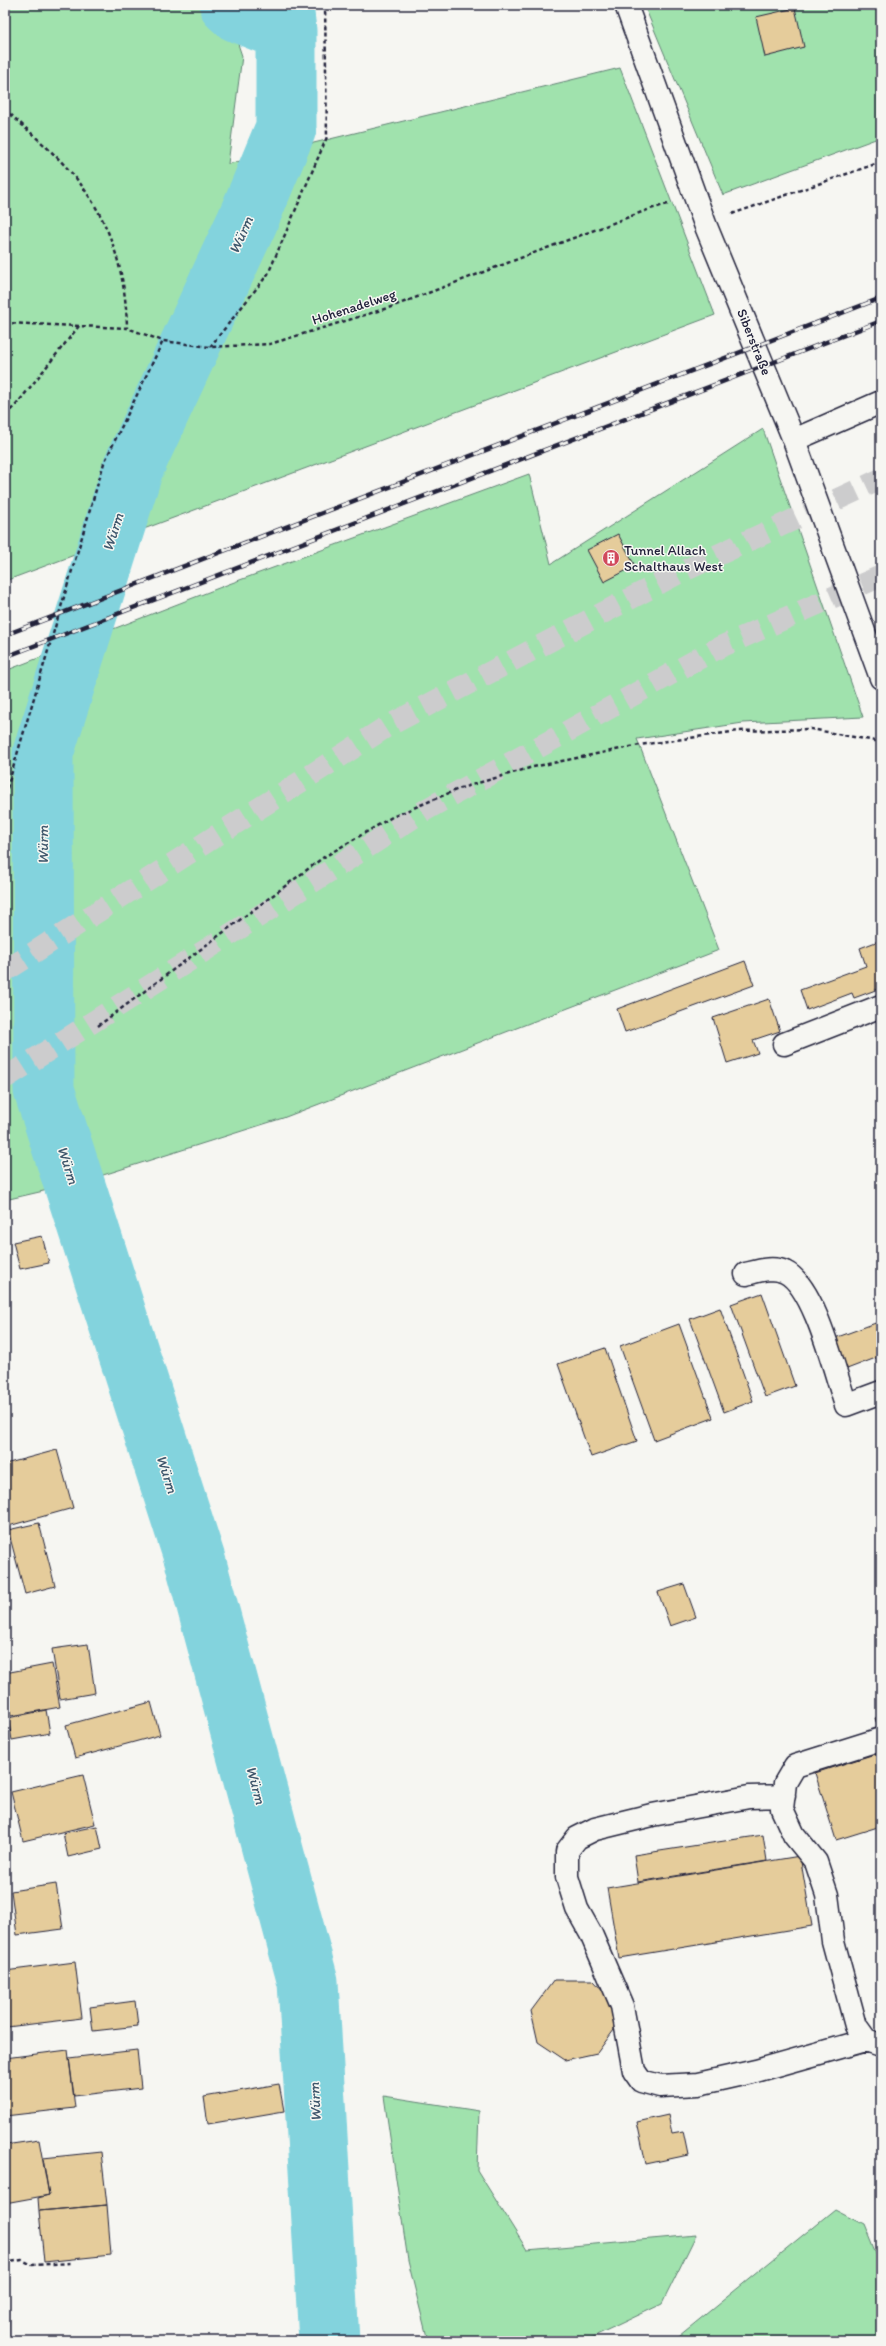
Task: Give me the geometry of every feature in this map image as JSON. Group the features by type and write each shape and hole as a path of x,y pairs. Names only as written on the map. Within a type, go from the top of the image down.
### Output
{"street":[{"name":"Siberstraße","path":"626,5 705,224 794,440 881,678"},
{"path":"794,440 881,402"},
{"path":"784,1044 881,1006"},
{"path":"746,1274 768,1269 785,1272 801,1287 814,1308 846,1405 881,1392"},
{"path":"874,2042 856,2026 833,1941 827,1895 816,1862 794,1835 782,1809 785,1783 795,1766 881,1739"},
{"path":"784,1796 749,1797 652,1815 595,1829 577,1838 566,1851 567,1877 577,1909 591,1934 622,2006 634,2070 642,2081 660,2086 698,2084 874,2042"}],"path":[{"path":"210,347 268,274 327,137 325,5"},
{"path":"5,109 79,183 111,236 118,258 126,298 127,328"},
{"path":"705,224 881,162"},
{"name":"Hohenadelweg","path":"5,323 127,328 163,341 210,347 270,344 391,306 650,209 696,197"},
{"path":"5,415 16,405 80,326"},
{"path":"5,795 104,463 163,341"},
{"path":"98,1026 324,857 392,817 461,788 533,767 625,748 739,731 811,729 875,741 881,740"},
{"path":"5,2263 22,2260 32,2265 72,2263"}],"green space":[{"path":"5,5 225,5 242,56 228,164 620,68 715,315 5,581"},
{"path":"644,5 881,5 881,137 723,195"},
{"path":"763,429 863,717 743,723 637,739 719,950 283,1118 78,1183 5,1200 5,671 229,584 529,474 551,564"},
{"path":"384,2096 479,2111 477,2170 527,2250 696,2235 662,2304 584,2341 428,2341 408,2261"},
{"path":"835,2209 864,2224 881,2266 881,2341 673,2341"}],"building":[{"path":"795,8 804,47 765,57 756,17"},
{"name":"Tunnel Allach Schalthaus West","path":"618,534 635,566 604,582 587,550"},
{"path":"881,940 881,988 854,998 852,993 807,1010 800,990 866,966 860,948"},
{"path":"745,961 754,985 625,1032 617,1009"},
{"path":"769,999 780,1031 753,1040 758,1053 727,1063 713,1018"},
{"path":"42,1236 49,1263 20,1269 13,1242"},
{"path":"762,1293 795,1386 765,1397 731,1304"},
{"path":"720,1308 753,1401 724,1412 690,1319"},
{"path":"881,1321 881,1356 847,1369 835,1338"},
{"path":"679,1324 713,1418 654,1440 620,1346"},
{"path":"605,1348 637,1441 591,1457 558,1364"},
{"path":"57,1450 73,1508 5,1527 5,1464"},
{"path":"39,1523 55,1586 25,1594 8,1530"},
{"path":"684,1584 696,1617 670,1626 658,1592"},
{"path":"88,1644 95,1693 60,1699 52,1649"},
{"path":"52,1664 60,1707 11,1716 5,1686 5,1673"},
{"path":"151,1702 160,1735 75,1758 66,1725"},
{"path":"46,1710 50,1733 12,1740 8,1718"},
{"path":"881,1717 881,1730 879,1731 875,1718"},
{"path":"881,1752 881,1826 836,1840 815,1773"},
{"path":"83,1775 95,1824 23,1841 11,1792"},
{"path":"97,1826 102,1849 68,1857 63,1833"},
{"path":"763,1835 767,1861 638,1882 634,1855"},
{"path":"800,1856 812,1926 619,1958 607,1888"},
{"path":"56,1884 63,1929 17,1935 11,1891"},
{"path":"75,1962 82,2018 7,2027 5,1971"},
{"path":"554,1980 593,1980 613,2001 614,2030 597,2053 565,2060 538,2042 531,2011"},
{"path":"135,2001 138,2026 93,2031 90,2007"},
{"path":"68,2050 75,2108 5,2116 5,2058"},
{"path":"137,2050 141,2088 74,2096 69,2058"},
{"path":"279,2084 284,2111 208,2124 204,2097"},
{"path":"668,2115 672,2133 683,2131 688,2155 646,2164 637,2122"},
{"path":"39,2140 49,2195 5,2203 5,2145"},
{"path":"101,2152 107,2205 39,2211 38,2198 49,2195 43,2158"},
{"path":"107,2205 111,2255 44,2262 39,2211"},
{"path":"5,2309 9,2309 8,2341 5,2341"}],"waterway":[{"path":"230,5 238,12 286,31"},
{"name":"Würm","path":"283,5 286,31 286,128 247,222 133,468 43,753 44,1090 195,1560 308,1982 329,2341"}],"tunnel":[{"path":"5,971 386,727 677,574 881,479"},
{"path":"5,1078 427,809 718,648 881,576"}],"railway":[{"path":"5,635 881,298"},
{"path":"5,657 881,321"}],"place":[{"name":"Tunnel Allach Schalthaus West","path":"611,558"}]}
